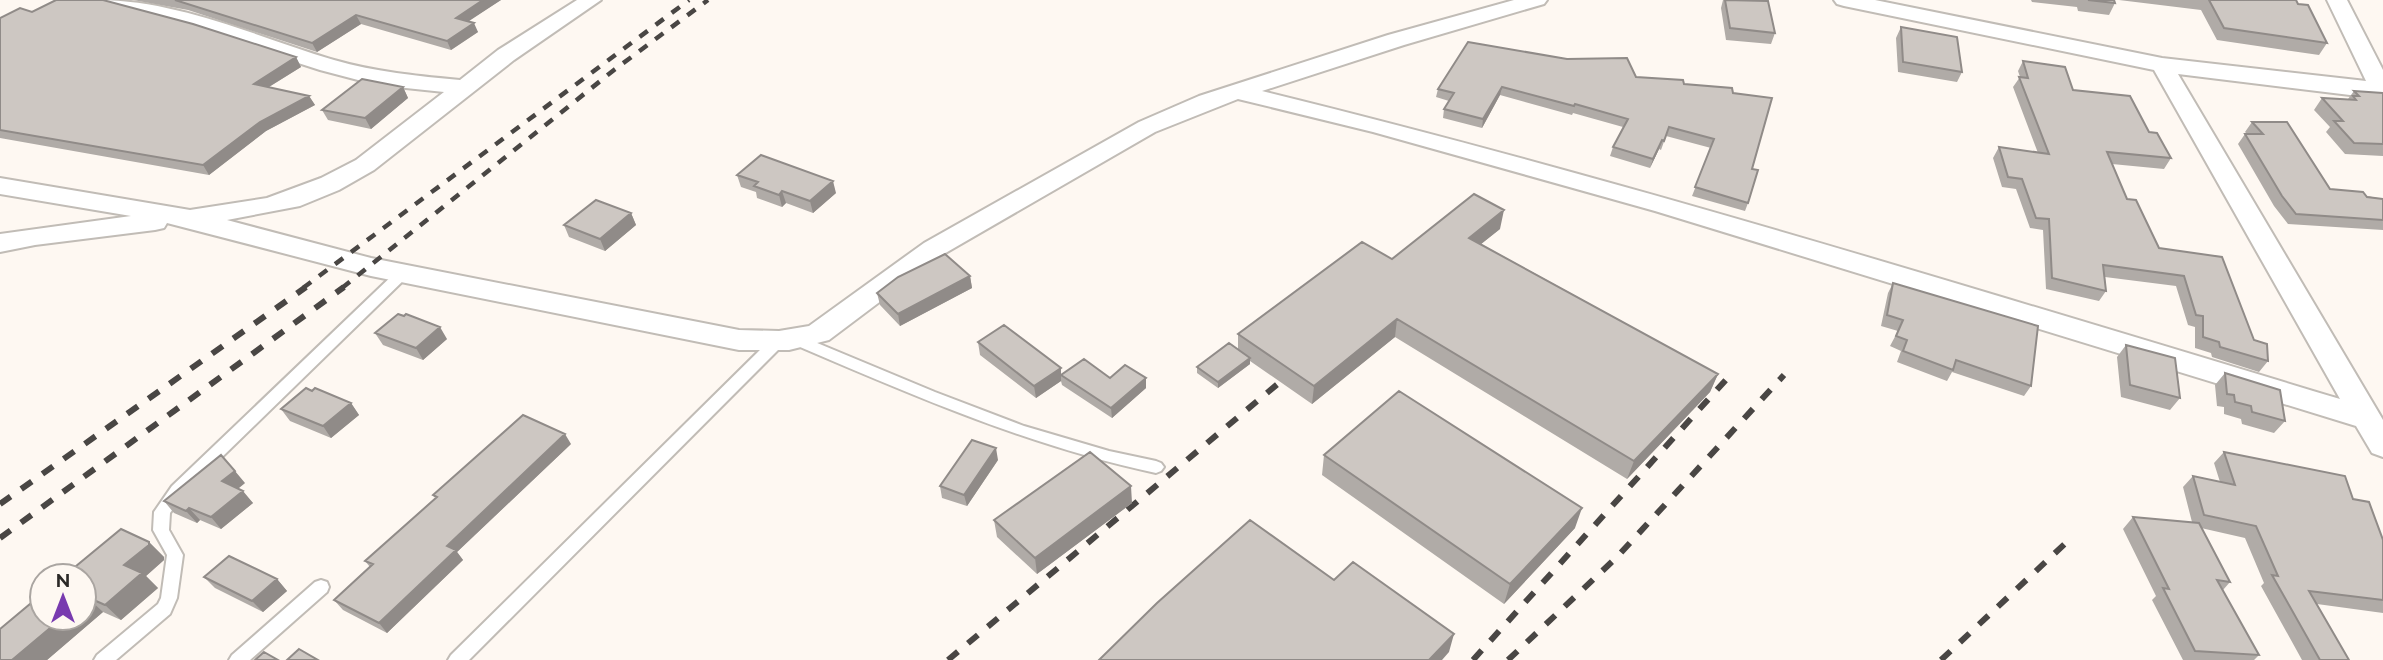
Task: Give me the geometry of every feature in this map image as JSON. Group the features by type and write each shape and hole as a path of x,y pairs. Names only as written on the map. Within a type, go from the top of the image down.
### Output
{"street":[{"path":"108,0 207,26 328,65 385,80 463,87"},
{"path":"0,243 35,236 267,206 291,200 330,184 365,165 506,55 591,0"},
{"path":"0,186 187,218 403,273 739,340 787,341 819,333 933,249 1147,127 1208,101 1396,40 1537,0"},
{"path":"1843,0 2162,65 2382,90"},
{"path":"2337,0 2382,90"},
{"path":"2162,65 2383,445"},
{"path":"1237,92 1378,125 1579,179 2366,418"}],"lane":[{"path":"103,660 164,609 169,598 175,555 161,530 162,512 178,490 403,273"},
{"path":"457,660 787,341 1069,448 1156,467"},
{"path":"238,660 321,587"}],"building":[{"path":"56,0 103,0 193,24 296,57 254,84 309,96 260,122 203,165 0,130 0,18 20,8 32,12"},
{"path":"175,0 483,0 456,18 474,23 447,41 356,15 312,43"},
{"path":"1725,0 1768,1 1775,33 1730,28"},
{"path":"2088,0 2114,0 2115,3"},
{"path":"2209,0 2296,0 2298,4 2308,5 2327,43 2224,28"},
{"path":"1901,27 1957,37 1962,72 1903,62"},
{"path":"1468,42 1567,59 1627,58 1636,77 1683,80 1684,84 1732,88 1733,93 1772,98 1752,169 1758,170 1748,203 1695,187 1714,139 1669,127 1653,159 1613,147 1628,119 1502,87 1483,119 1444,109 1454,93 1438,89"},
{"path":"2023,61 2065,67 2073,90 2130,96 2149,132 2157,133 2171,158 2107,152 2127,199 2136,200 2159,248 2222,257 2254,340 2267,344 2268,361 2220,347 2219,342 2203,337 2203,316 2196,315 2184,276 2103,265 2106,291 2052,278 2049,219 2036,218 2022,179 2008,177 1999,147 2049,154 2019,77 2028,78"},
{"path":"362,79 403,87 365,118 322,110"},
{"path":"2354,91 2383,93 2383,144 2354,143 2334,121 2343,121 2322,98 2356,100 2353,96 2359,96"},
{"path":"2252,122 2287,122 2330,189 2363,192 2367,197 2383,199 2383,220 2296,214 2282,196 2245,134 2263,134"},
{"path":"761,155 833,181 810,201 782,191 779,195 754,186 758,182 737,175"},
{"path":"1474,194 1504,210 1469,238 1718,374 1634,461 1397,319 1314,386 1238,334 1362,242 1392,259"},
{"path":"596,200 631,213 600,239 564,225"},
{"path":"945,254 970,276 898,314 877,293 898,277"},
{"path":"1893,283 2038,326 2031,386 1956,360 1953,370 1903,351 1907,340 1896,336 1903,320 1887,315"},
{"path":"398,314 406,314 440,327 416,348 375,333"},
{"path":"1004,325 1061,368 1034,386 978,342"},
{"path":"1229,343 1250,358 1218,382 1197,367"},
{"path":"2126,345 2175,358 2180,398 2130,385"},
{"path":"1084,359 1110,378 1125,365 1146,378 1111,408 1061,375"},
{"path":"2225,373 2280,390 2285,421 2252,412 2251,406 2235,402 2234,395 2227,394"},
{"path":"306,388 312,391 315,388 351,403 323,426 281,409"},
{"path":"1399,391 1582,508 1510,584 1324,455"},
{"path":"523,415 565,434 447,546 456,550 379,623 334,600 373,564 365,561 437,497 433,495"},
{"path":"972,440 996,448 964,495 940,486"},
{"path":"1090,452 1131,486 1035,558 994,520"},
{"path":"2224,452 2345,476 2353,499 2369,502 2383,540 2383,600 2309,591 2349,660 2320,660 2272,575 2278,576 2256,526 2204,515 2193,476 2235,485"},
{"path":"221,455 235,471 222,481 243,491 211,517 189,508 186,511 164,501"},
{"path":"2133,517 2199,523 2230,582 2217,580 2259,655 2195,651 2163,588 2169,589"},
{"path":"1250,520 1334,580 1353,562 1454,634 1429,660 1099,660 1157,603"},
{"path":"121,529 149,542 149,545 124,565 142,573 105,605 98,602 98,562 81,562"},
{"path":"229,556 277,579 252,601 204,577"},
{"path":"28,606 28,632 45,632 12,660 0,660 0,629"},
{"path":"299,649 318,660 287,660"},
{"path":"264,652 278,660 255,660"}],"railway":[{"path":"303,288 689,0"},
{"path":"342,288 614,70 708,0"},
{"path":"0,504 306,287"},
{"path":"0,538 344,287"},
{"path":"1473,660 1733,372"},
{"path":"1508,660 1617,557 1784,375"},
{"path":"948,660 1280,382"},
{"path":"1941,660 2070,539"}]}
